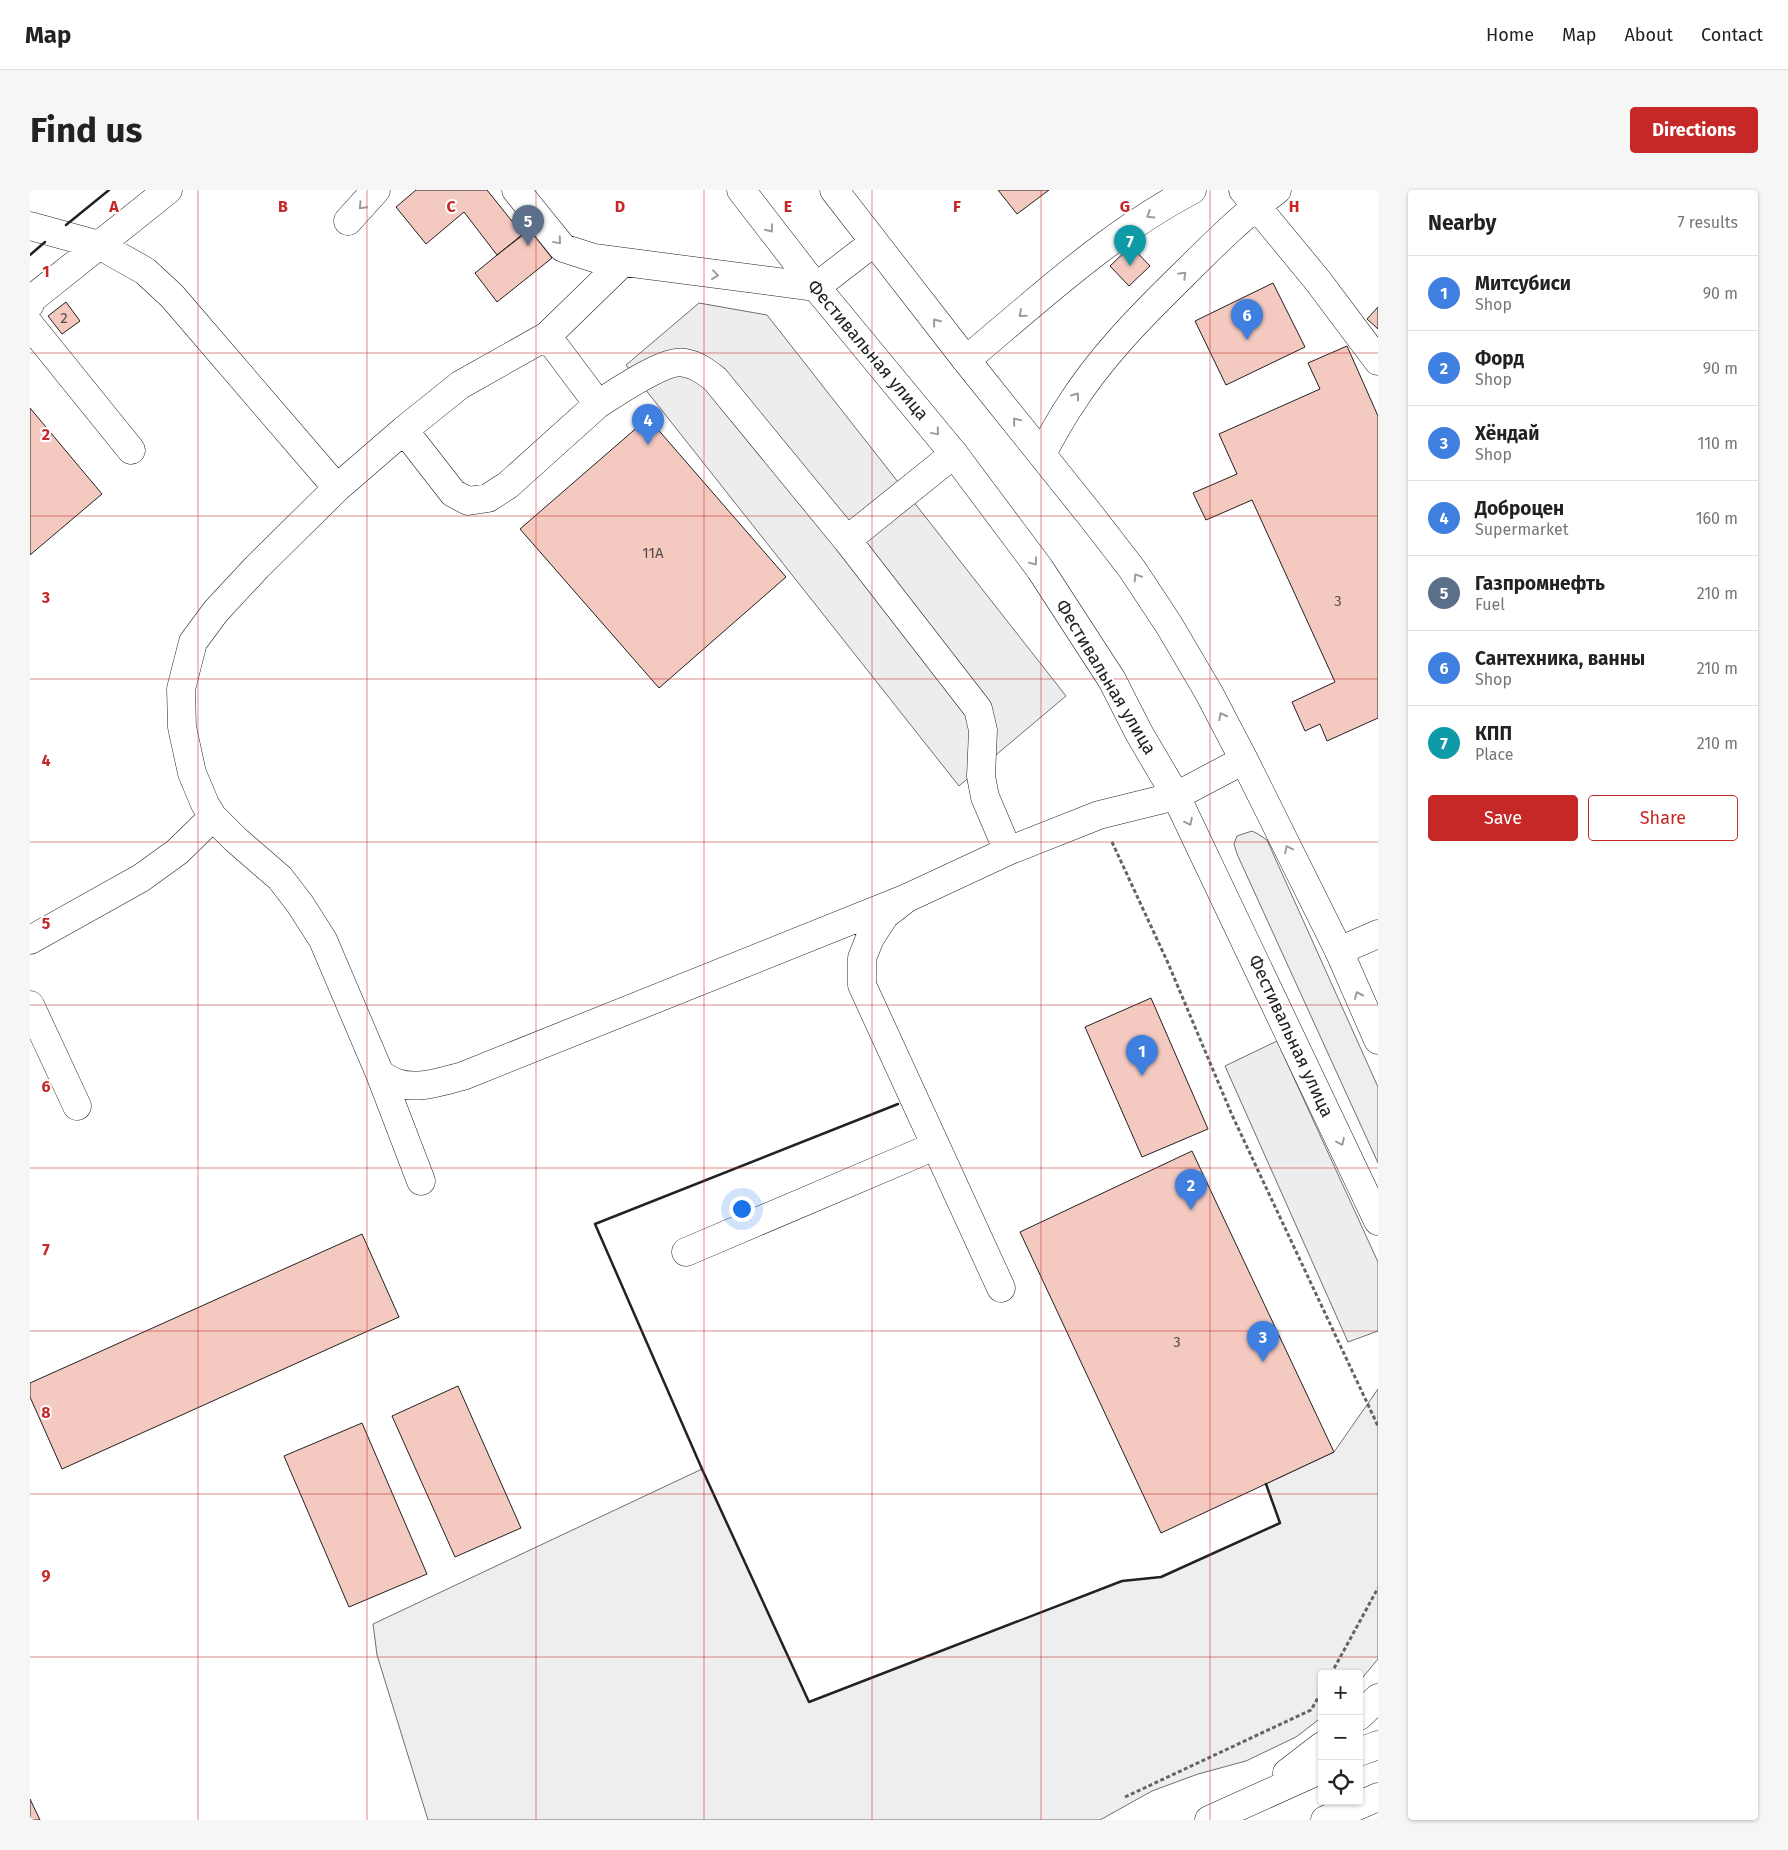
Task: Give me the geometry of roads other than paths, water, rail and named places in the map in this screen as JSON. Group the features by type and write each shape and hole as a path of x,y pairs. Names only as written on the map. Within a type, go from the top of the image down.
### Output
{"main road":[{"path":"30,304 33,298 168,190"},
{"path":"348,221 376,190"},
{"path":"516,190 563,248 594,258 622,263 816,287 873,243"},
{"name":"Фестивальная улица","path":"740,190 816,287 954,454 1040,569 1112,680 1176,796 1378,1221"},
{"path":"834,190 873,243 1042,453 1132,569 1168,625 1209,693 1244,760 1339,951 1378,1040"},
{"path":"966,360 1096,252 1132,226 1192,190"},
{"path":"1042,453 1069,406 1101,362 1150,307 1259,195 1318,281 1378,361"},
{"path":"30,226 99,245 145,271 172,296 337,488"},
{"path":"421,1181 380,1074 324,940 280,878 235,839 213,817 205,804 192,774 182,727 181,689 193,642 216,611 337,488 460,385 547,336 622,263"},
{"path":"30,325 131,450"},
{"path":"547,336 598,404"},
{"path":"404,430 453,493 468,501 488,498 508,485 598,404 645,376 664,367 683,362 699,368 715,379 847,540 978,709 983,730 981,776 984,797 1008,851"},
{"path":"847,540 954,454"},
{"path":"380,1074 398,1084 413,1086 463,1076 907,898 1008,851 1099,815 1176,796 1244,760"},
{"path":"30,940 141,878 177,852 213,817"},
{"path":"907,898 885,915 870,938 862,958 862,984 1001,1288"},
{"path":"1339,951 1378,934"},
{"path":"30,1005 77,1106"},
{"path":"686,1252 935,1146"},
{"path":"1360,1715 1378,1698"},
{"path":"1363,1751 1378,1745"},
{"path":"1245,1804 1318,1749"},
{"path":"1209,1820 1318,1771"},
{"path":"1325,1820 1378,1797"}],"place":[{"name":"Газпромнефть","path":"528,246"},
{"name":"КПП","path":"1130,266"},
{"name":"Сантехника, ванны","path":"1247,340"},
{"name":"Доброцен","path":"648,445"},
{"name":"Митсубиси","path":"1142,1076"},
{"name":"Форд","path":"1191,1210"},
{"name":"Хёндай","path":"1263,1362"}]}
